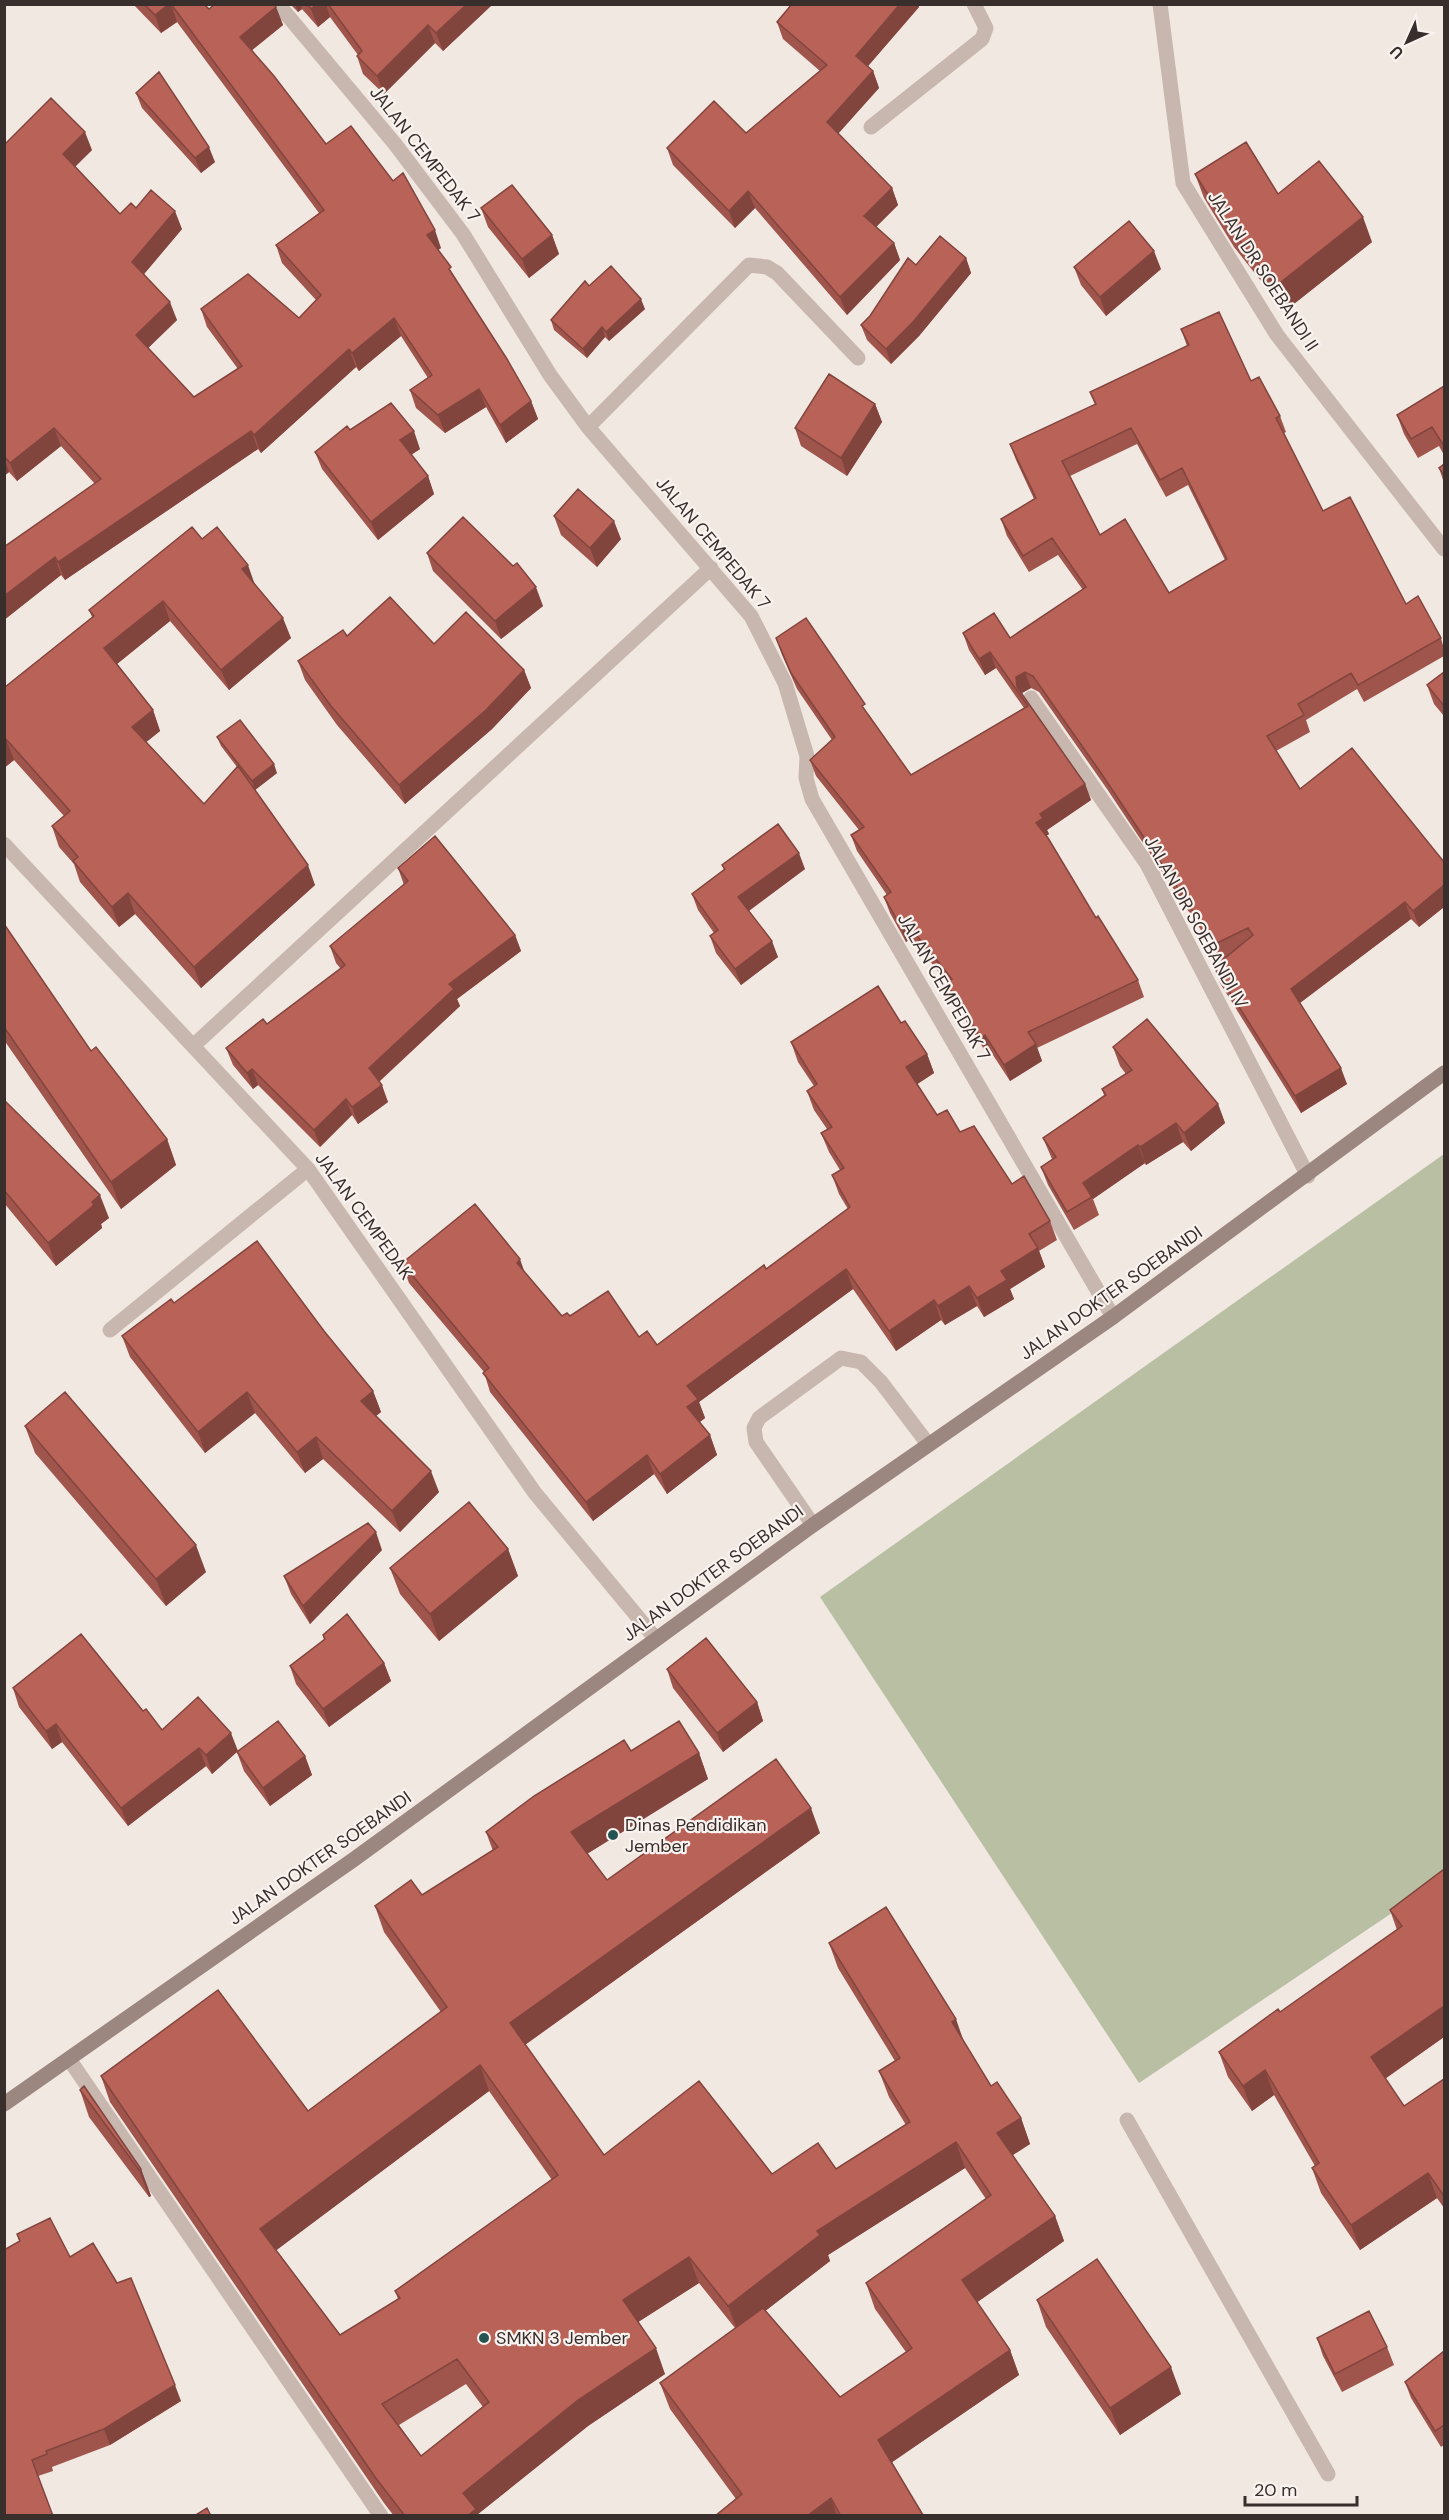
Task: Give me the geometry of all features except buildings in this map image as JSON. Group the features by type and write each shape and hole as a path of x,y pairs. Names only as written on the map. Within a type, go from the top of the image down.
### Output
{"main road":[{"name":"JALAN DOKTER SOEBANDI","path":"4,2104 353,1860 813,1525 1113,1317 1308,1176 1444,1073"}],"street":[{"name":"JALAN CEMPEDAK 7","path":"278,4 395,144 463,234 550,375 588,427 751,616 785,683 807,756 806,778 812,799 1113,1317"},
{"path":"871,127 982,39 986,28 974,4"},
{"name":"JALAN DR SOEBANDI II","path":"1160,4 1183,183 1277,334 1444,549"},
{"path":"588,427 749,266 767,267 777,273 858,358"},
{"path":"193,1046 711,568"},
{"name":"JALAN DR SOEBANDI IV","path":"1031,698 1147,864 1308,1176"},
{"name":"JALAN CEMPEDAK","path":"4,844 308,1169 535,1493 656,1639"},
{"path":"110,1330 308,1169"},
{"path":"813,1525 756,1442 754,1428 759,1418 841,1358 861,1362 881,1382 928,1444"},
{"path":"69,2059 381,2516"},
{"path":"1127,2120 1328,2475"}],"green space":[{"path":"1444,1154 1444,1878 1139,2083 820,1597"}],"place":[{"name":"Dinas Pendidikan Jember","path":"613,1835"},
{"name":"SMKN 3 Jember","path":"484,2338"}]}
